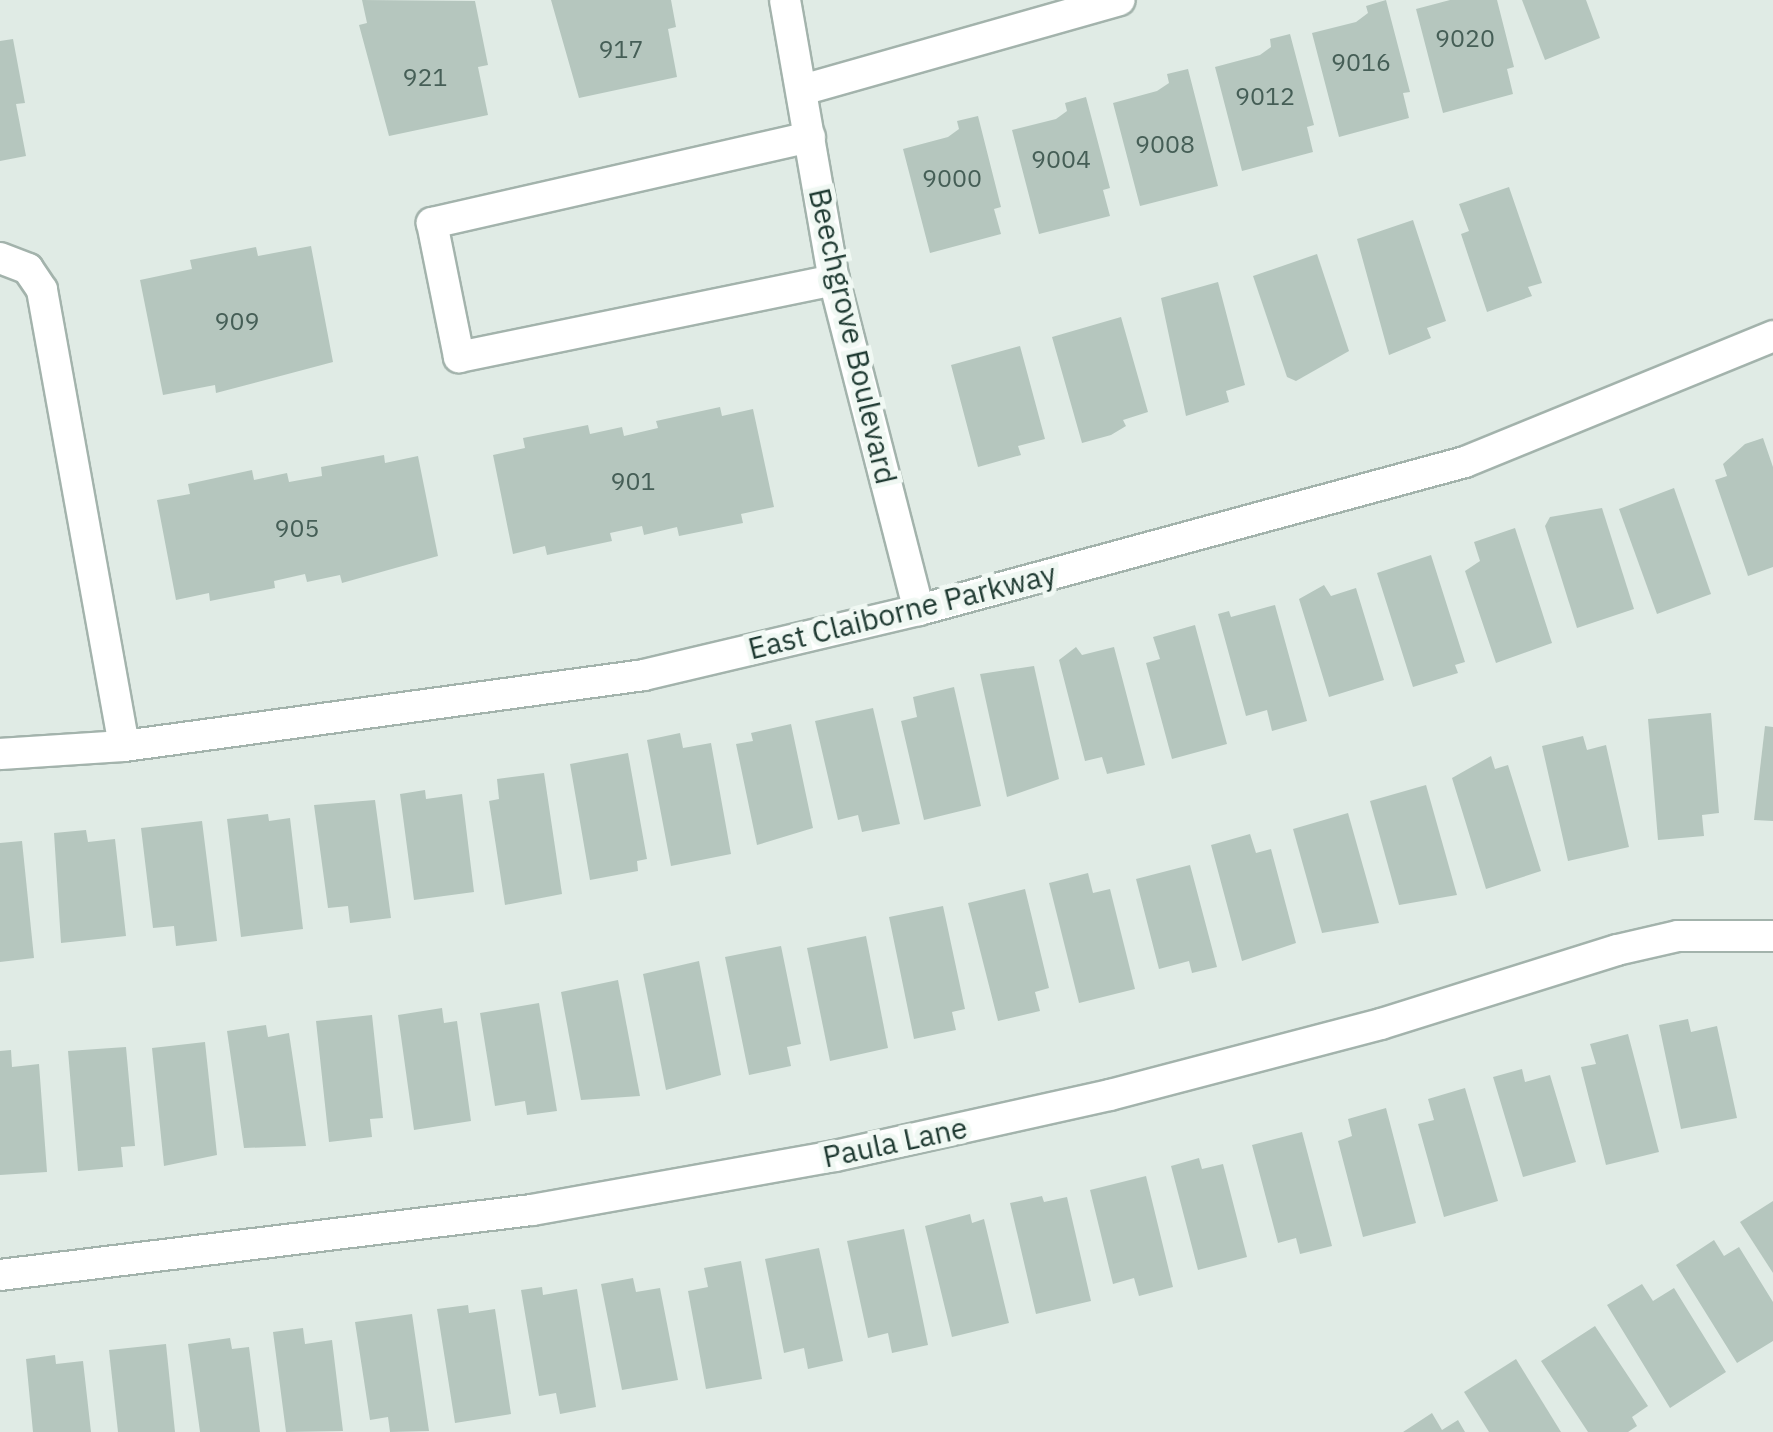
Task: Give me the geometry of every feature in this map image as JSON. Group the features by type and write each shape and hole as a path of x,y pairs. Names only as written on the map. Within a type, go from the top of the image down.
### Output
{"street":[{"name":"Beechgrove Boulevard","path":"785,0 834,280 919,610"},
{"path":"802,90 1120,0"},
{"path":"810,137 432,223 458,356 834,280"},
{"path":"0,258 28,269 42,290 124,746"},
{"name":"East Claiborne Parkway","path":"0,754 124,746 644,674 919,610 1466,462 1773,336"},
{"name":"Paula Lane","path":"0,1275 532,1210 834,1156 1110,1095 1361,1029 1616,950 1678,936 1773,936"}],"building":[{"path":"362,0 475,1 488,65 478,67 488,115 389,136 359,25 367,23"},
{"path":"551,0 671,0 676,27 668,29 677,77 579,98"},
{"path":"1386,0 1410,92 1403,93 1409,118 1339,137 1312,33 1356,22 1368,13 1366,6"},
{"path":"1450,0 1497,0 1514,67 1507,69 1513,94 1443,113 1416,9"},
{"path":"1522,0 1586,0 1600,38 1545,60"},
{"path":"1290,34 1314,125 1307,127 1313,152 1242,171 1215,67 1260,55 1271,47 1270,39"},
{"path":"13,39 25,103 16,104 26,156 0,161 0,41"},
{"path":"1188,69 1218,186 1140,206 1113,103 1157,91 1169,83 1167,74"},
{"path":"1086,97 1110,188 1103,190 1110,216 1039,234 1012,130 1056,119 1067,111 1065,103"},
{"path":"978,116 1001,207 994,209 1001,234 930,253 903,149 948,137 959,129 957,121"},
{"path":"1509,187 1542,283 1528,287 1532,296 1487,312 1461,234 1469,231 1459,204"},
{"path":"1413,220 1446,321 1427,328 1431,338 1389,355 1357,239"},
{"path":"311,246 333,362 216,393 215,385 163,395 140,280 192,269 190,260 256,247 258,256"},
{"path":"1317,254 1349,351 1296,381 1287,377 1253,276"},
{"path":"1218,282 1245,385 1226,391 1229,402 1186,416 1161,298"},
{"path":"1121,317 1148,412 1123,420 1126,426 1111,435 1082,443 1052,337"},
{"path":"1020,346 1045,439 1018,446 1021,455 978,467 951,365"},
{"path":"720,407 722,416 753,409 774,507 741,514 743,523 679,536 677,527 644,535 642,526 610,533 612,541 547,555 545,546 513,554 493,455 525,448 523,438 588,425 590,434 622,427 624,436 658,428 656,421"},
{"path":"1763,438 1773,467 1773,567 1748,576 1715,480 1727,476 1723,464 1745,444"},
{"path":"384,455 385,463 418,456 438,556 342,583 340,575 307,582 305,574 274,581 275,588 210,601 209,593 176,600 157,500 190,494 188,484 252,470 254,480 287,473 289,482 322,476 321,467"},
{"path":"1674,488 1711,594 1657,614 1619,509"},
{"path":"1602,508 1634,609 1577,628 1545,526 1550,517"},
{"path":"1515,528 1552,643 1496,663 1465,571 1480,561 1474,542"},
{"path":"1431,555 1465,662 1455,665 1458,673 1413,687 1377,573"},
{"path":"1324,585 1331,596 1356,588 1384,680 1329,697 1299,599"},
{"path":"1275,605 1307,721 1272,731 1267,710 1246,716 1218,614 1229,611 1231,617"},
{"path":"1195,625 1227,744 1172,759 1146,663 1160,659 1153,637"},
{"path":"1076,647 1082,655 1114,647 1145,765 1107,774 1102,757 1085,761 1059,660"},
{"path":"1034,666 1059,779 1007,797 980,674"},
{"path":"954,687 981,806 924,820 901,721 917,717 913,697"},
{"path":"873,708 900,824 862,832 858,815 838,820 815,721"},
{"path":"1711,713 1719,813 1702,815 1704,836 1658,840 1648,719"},
{"path":"791,724 813,828 757,845 736,744 753,741 751,733"},
{"path":"1765,726 1773,727 1773,821 1754,820"},
{"path":"680,733 683,748 711,743 731,854 671,866 647,740"},
{"path":"1583,736 1587,750 1606,745 1629,847 1568,861 1542,746"},
{"path":"628,753 647,859 637,861 638,871 590,880 570,764"},
{"path":"1491,756 1495,769 1508,765 1541,871 1486,889 1452,778"},
{"path":"544,773 562,894 505,905 489,801 499,799 497,779"},
{"path":"1426,785 1457,895 1399,905 1370,801"},
{"path":"425,790 426,799 462,794 474,892 414,900 400,794"},
{"path":"375,800 391,918 350,923 348,906 328,908 314,805"},
{"path":"1348,813 1379,923 1322,933 1293,829"},
{"path":"268,814 269,821 290,818 303,929 241,937 227,819"},
{"path":"202,821 217,941 176,946 174,926 153,928 141,828"},
{"path":"86,830 88,842 115,839 126,936 61,943 54,833"},
{"path":"1250,834 1256,853 1271,849 1296,943 1242,961 1211,845"},
{"path":"22,841 34,958 0,962 0,843"},
{"path":"1190,865 1217,967 1192,973 1189,961 1159,969 1136,879"},
{"path":"1088,873 1093,893 1110,889 1135,989 1079,1003 1049,883"},
{"path":"1025,889 1049,988 1035,992 1040,1011 998,1021 968,903"},
{"path":"943,906 965,1009 952,1012 956,1030 914,1039 889,917"},
{"path":"866,936 888,1048 830,1061 807,948"},
{"path":"781,946 801,1044 787,1047 791,1066 749,1075 725,957"},
{"path":"699,961 721,1075 666,1090 643,974"},
{"path":"618,980 640,1096 581,1100 561,992"},
{"path":"539,1003 557,1111 527,1115 525,1101 495,1106 480,1013"},
{"path":"442,1008 444,1023 457,1021 471,1121 414,1130 398,1015"},
{"path":"372,1015 383,1118 370,1119 372,1137 329,1142 316,1021"},
{"path":"1688,1019 1691,1032 1717,1026 1737,1118 1681,1129 1659,1025"},
{"path":"266,1025 268,1037 289,1033 306,1146 244,1148 227,1031"},
{"path":"1628,1034 1659,1152 1606,1165 1581,1067 1596,1064 1590,1044"},
{"path":"205,1042 217,1155 164,1166 152,1048"},
{"path":"126,1047 135,1146 121,1147 123,1167 78,1171 68,1051"},
{"path":"11,1050 12,1067 39,1064 47,1172 0,1175 0,1051"},
{"path":"1522,1069 1525,1082 1550,1075 1576,1162 1523,1177 1493,1077"},
{"path":"1465,1088 1498,1201 1444,1217 1418,1124 1434,1120 1428,1099"},
{"path":"1386,1108 1416,1223 1363,1237 1338,1141 1352,1136 1348,1119"},
{"path":"1302,1132 1332,1246 1300,1254 1296,1238 1278,1243 1252,1145"},
{"path":"1199,1158 1202,1169 1223,1164 1247,1257 1198,1270 1171,1166"},
{"path":"1146,1176 1173,1287 1139,1296 1134,1278 1113,1284 1090,1190"},
{"path":"1042,1196 1044,1202 1067,1197 1091,1301 1036,1314 1010,1203"},
{"path":"1773,1201 1773,1273 1740,1222"},
{"path":"970,1214 972,1223 984,1219 1009,1323 952,1337 925,1226"},
{"path":"904,1229 928,1345 892,1353 888,1333 868,1338 847,1241"},
{"path":"1714,1240 1724,1256 1739,1247 1773,1302 1773,1341 1737,1363 1676,1265"},
{"path":"819,1248 843,1361 808,1369 804,1348 784,1353 765,1259"},
{"path":"741,1261 762,1379 706,1389 688,1291 708,1287 704,1268"},
{"path":"633,1278 636,1292 660,1288 678,1380 622,1390 601,1284"},
{"path":"1642,1284 1653,1301 1674,1288 1726,1372 1670,1408 1607,1305"},
{"path":"542,1287 543,1295 577,1289 596,1407 560,1414 556,1393 539,1396 521,1290"},
{"path":"468,1305 469,1313 495,1309 511,1414 455,1423 437,1309"},
{"path":"412,1314 429,1431 390,1432 388,1417 370,1420 355,1322"},
{"path":"1595,1326 1648,1406 1632,1417 1637,1426 1628,1432 1588,1432 1541,1361"},
{"path":"303,1328 305,1344 332,1340 343,1431 286,1432 273,1332"},
{"path":"230,1338 232,1349 249,1347 260,1432 200,1432 188,1344"},
{"path":"166,1344 175,1432 118,1432 109,1350"},
{"path":"55,1355 56,1364 83,1361 91,1432 33,1432 26,1359"},
{"path":"1516,1359 1561,1432 1489,1432 1464,1392"},
{"path":"1432,1413 1442,1430 1458,1420 1465,1432 1403,1432"}]}
